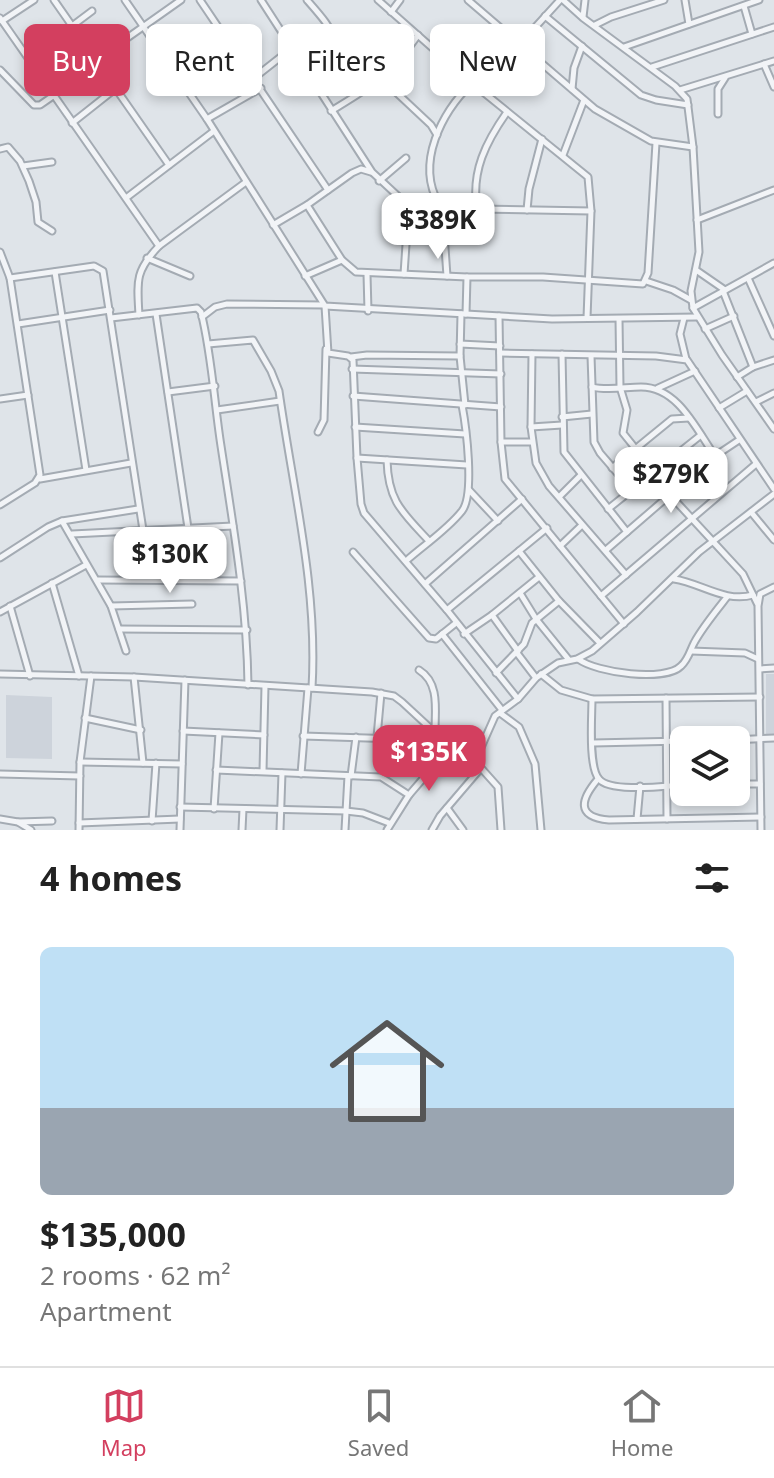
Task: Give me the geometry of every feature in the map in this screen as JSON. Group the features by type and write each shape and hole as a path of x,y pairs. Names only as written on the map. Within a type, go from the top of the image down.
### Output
{"street":[{"path":"24,53 1,19 34,0"},
{"path":"54,0 71,24"},
{"path":"125,0 207,119 325,306 324,420 318,432"},
{"path":"130,34 181,0"},
{"path":"200,0 217,24"},
{"path":"261,0 278,26"},
{"path":"307,0 326,24"},
{"path":"378,0 430,46"},
{"path":"391,12 400,0"},
{"path":"468,0 496,24"},
{"path":"538,24 562,0 680,90 688,105 693,147 699,252 691,300 693,308 737,377 774,427"},
{"path":"583,18 585,0"},
{"path":"595,25 664,0"},
{"path":"685,0 689,24"},
{"path":"624,47 759,0"},
{"path":"744,6 752,34"},
{"path":"75,24 92,11"},
{"path":"545,16 612,73 647,98 688,105"},
{"path":"651,67 774,27"},
{"path":"414,41 418,35"},
{"path":"572,90 574,68 582,46"},
{"path":"262,72 278,59"},
{"path":"680,90 774,61"},
{"path":"764,64 774,87"},
{"path":"545,66 614,121 656,143 693,147"},
{"path":"0,70 24,95"},
{"path":"718,114 717,93 721,81 733,74"},
{"path":"702,83 717,93"},
{"path":"262,90 328,190"},
{"path":"25,96 34,105 40,105 53,96 159,246"},
{"path":"72,123 106,96"},
{"path":"120,96 169,165"},
{"path":"207,119 247,96"},
{"path":"323,96 372,172 400,198 477,209 591,211"},
{"path":"331,111 356,96"},
{"path":"399,96 431,125 437,136"},
{"path":"447,276 441,205 429,179 444,115 461,96"},
{"path":"488,96 588,177 591,211 587,318"},
{"path":"563,155 584,100"},
{"path":"477,209 483,149 507,112"},
{"path":"126,198 214,131"},
{"path":"527,210 542,139"},
{"path":"646,281 656,143"},
{"path":"0,149 11,149 23,166 36,202 36,218 40,226 52,231"},
{"path":"379,181 406,158"},
{"path":"23,166 52,162"},
{"path":"273,225 357,170 372,172"},
{"path":"139,315 138,275 147,258 246,182"},
{"path":"696,220 774,190"},
{"path":"400,198 407,230 404,274"},
{"path":"307,205 350,270 367,274 589,279 643,284 646,281 691,300"},
{"path":"0,252 10,278 40,479"},
{"path":"147,258 190,276"},
{"path":"305,276 342,260"},
{"path":"693,308 774,263"},
{"path":"10,278 94,266 100,268 105,277 143,530"},
{"path":"696,270 724,290 753,367"},
{"path":"55,272 86,470"},
{"path":"367,274 368,311"},
{"path":"464,508 468,465 460,344 467,277"},
{"path":"748,278 774,336"},
{"path":"202,317 215,307 227,304 499,316 697,317"},
{"path":"18,324 62,316 156,314 197,308 202,317 215,386 247,630 248,685"},
{"path":"156,314 188,528"},
{"path":"499,316 501,442 505,479 624,624"},
{"path":"705,329 734,316"},
{"path":"475,761 499,713 518,699 538,676 558,663 577,659 592,651 713,540 774,492 687,360 680,334 684,318"},
{"path":"619,319 620,387 627,410 623,433 635,448"},
{"path":"207,344 253,340 271,371 280,401 312,605 314,655 301,774"},
{"path":"460,344 532,354 656,356 687,360"},
{"path":"326,348 331,355 351,357 460,356"},
{"path":"532,354 531,427 539,471 626,575"},
{"path":"562,354 564,452 627,532"},
{"path":"591,356 595,447 631,489"},
{"path":"351,357 357,458 364,513 518,699"},
{"path":"737,377 753,367 774,360"},
{"path":"352,369 501,374"},
{"path":"592,387 657,388 695,371"},
{"path":"168,392 215,386"},
{"path":"657,388 669,395 690,418 715,456"},
{"path":"719,408 747,391"},
{"path":"756,402 774,393"},
{"path":"0,399 28,395"},
{"path":"353,396 501,407"},
{"path":"217,410 280,401"},
{"path":"562,417 592,414"},
{"path":"612,468 672,419 690,418"},
{"path":"531,427 562,425"},
{"path":"355,427 465,434"},
{"path":"608,509 701,435"},
{"path":"606,550 715,456 739,440"},
{"path":"501,442 533,442"},
{"path":"357,458 468,465"},
{"path":"387,460 390,491 429,541"},
{"path":"0,503 40,479 131,463"},
{"path":"601,596 756,464"},
{"path":"559,497 581,475"},
{"path":"468,489 498,521"},
{"path":"671,496 743,574 758,606"},
{"path":"406,561 477,498"},
{"path":"425,584 522,499"},
{"path":"0,558 62,521 138,509"},
{"path":"751,512 774,540"},
{"path":"62,521 111,606 126,651"},
{"path":"560,546 582,525"},
{"path":"72,534 233,526"},
{"path":"447,610 547,528"},
{"path":"519,551 559,601 600,643"},
{"path":"353,552 429,638 436,639 456,623"},
{"path":"0,612 86,565"},
{"path":"464,634 539,576"},
{"path":"673,579 698,584 727,597 753,595"},
{"path":"98,580 241,581"},
{"path":"52,583 79,676"},
{"path":"761,830 758,606 760,594 774,587"},
{"path":"520,593 536,619 569,660"},
{"path":"577,659 593,668 619,673 668,672 680,668 694,642 727,597"},
{"path":"496,673 524,644 536,619 559,601"},
{"path":"111,606 192,604"},
{"path":"10,606 30,676"},
{"path":"492,615 538,676 561,690 592,699 760,697"},
{"path":"119,629 247,630"},
{"path":"442,634 499,713 519,727 535,764 541,830"},
{"path":"691,651 745,653 758,659"},
{"path":"760,669 774,668"},
{"path":"419,670 425,674 433,689 435,732"},
{"path":"0,674 134,677 381,693 402,702 451,746 475,761 498,787 501,830"},
{"path":"91,676 80,762 79,826 180,819"},
{"path":"134,677 143,763"},
{"path":"180,830 185,680"},
{"path":"263,771 265,686"},
{"path":"377,737 381,693"},
{"path":"666,698 667,819"},
{"path":"592,699 598,779 619,787 670,786"},
{"path":"85,718 141,730"},
{"path":"183,731 264,735"},
{"path":"214,809 219,733"},
{"path":"303,736 377,737 407,743 434,764"},
{"path":"345,830 356,737"},
{"path":"750,739 774,738"},
{"path":"593,743 670,742"},
{"path":"180,807 346,811 363,813 388,826 409,795 451,746"},
{"path":"80,762 182,764"},
{"path":"152,821 156,763"},
{"path":"432,830 481,768"},
{"path":"216,770 381,777 409,795"},
{"path":"280,830 282,773"},
{"path":"0,774 80,776"},
{"path":"598,779 586,795 585,806 588,814 600,820 761,817"},
{"path":"750,784 760,784"},
{"path":"637,819 640,786"},
{"path":"447,808 463,830"},
{"path":"242,830 243,809"},
{"path":"0,819 52,821"},
{"path":"141,830 142,821"},
{"path":"18,822 31,830"}],"shaded area":[{"path":"766,674 774,674 774,734 766,734"},
{"path":"6,695 52,697 52,759 6,758"}]}
